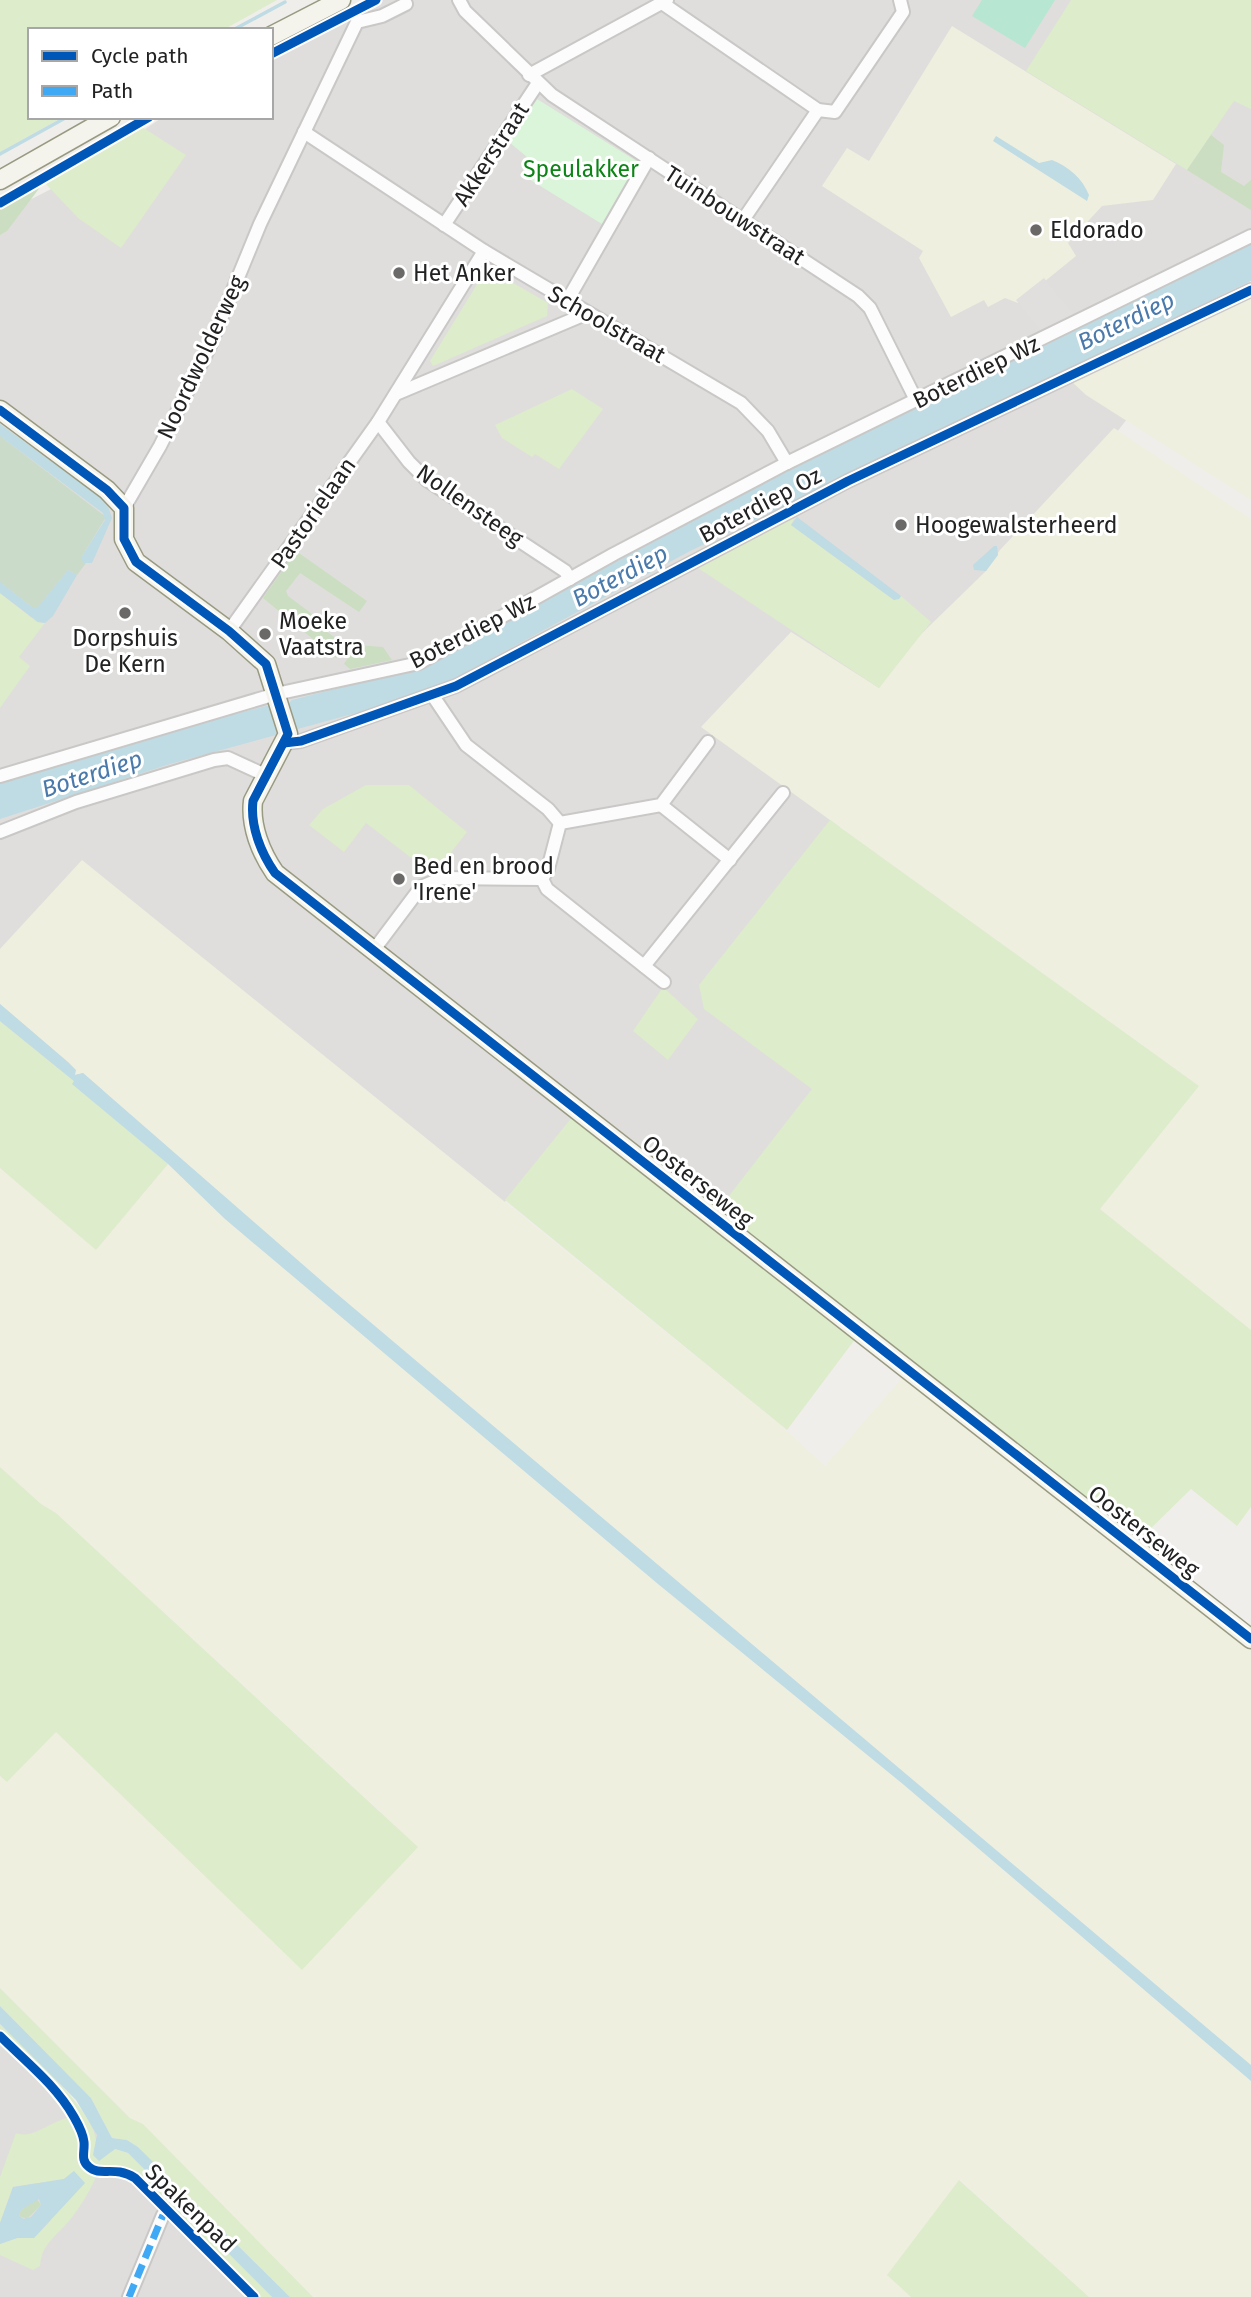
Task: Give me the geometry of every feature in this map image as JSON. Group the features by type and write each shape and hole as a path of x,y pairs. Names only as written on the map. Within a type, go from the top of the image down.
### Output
{"street":[{"path":"273,35 341,0"},
{"name":"Tuinbouwstraat","path":"459,0 465,11 552,95 858,296 870,308 916,400"},
{"path":"533,79 664,1 818,110 835,112 901,16 902,3"},
{"name":"Noordwolderweg","path":"124,508 160,446 211,346 260,224 357,22 382,16 406,4"},
{"name":"Akkerstraat","path":"444,225 533,79"},
{"path":"743,220 818,110"},
{"path":"0,180 107,119"},
{"name":"Schoolstraat","path":"304,132 484,251 741,403 768,430 787,463"},
{"path":"567,301 649,158"},
{"name":"Boterdiep Wz","path":"0,776 277,696 419,663 787,463 1251,236"},
{"name":"Pastorielaan","path":"229,631 378,422 484,251"},
{"name":"Boterdiep Oz","path":"286,738 301,741 433,696 848,481 1251,290"},
{"path":"396,394 588,313"},
{"path":"0,410 107,490 124,508 124,539 136,562 229,631 266,664 277,696 286,738"},
{"name":"Nollensteeg","path":"378,422 409,462 427,480 513,534 565,571 570,579"},
{"path":"433,696 466,745 548,809 560,823"},
{"name":"Oosterseweg","path":"286,738 265,775 251,811 264,857 275,873 1251,1639"},
{"path":"560,823 661,805 709,742"},
{"path":"0,832 76,802 214,760 228,758 265,775"},
{"path":"645,966 783,793"},
{"path":"661,805 730,860"},
{"path":"542,879 548,869 560,823"},
{"path":"373,951 421,887 442,878 542,879"},
{"path":"542,879 547,889 664,982"},
{"path":"129,2297 163,2215"}],"shaded area":[{"path":"376,0 1099,0 1251,73 1251,257 1079,357 1135,409 993,589 862,802 704,985 820,1082 704,1242 571,1139 489,1217 224,1007 0,1162 0,215 69,180 160,119 273,119 273,58"},
{"path":"1044,278 1075,316 1042,333 1016,300"},
{"path":"0,2033 263,2297 0,2297"}],"green space":[{"path":"0,0 277,0 227,28 28,28 28,119 59,119 0,152"},
{"path":"982,0 1055,0 1025,48 972,16"},
{"path":"1071,0 1251,0 1251,109 1234,101 1187,170 1026,71"},
{"path":"952,26 1176,164 1153,200 1102,206 1068,243 1076,256 1018,303 1005,298 988,307 984,300 951,317 919,258 923,251 822,186 847,148 869,161"},
{"name":"Speulakker","path":"537,99 638,162 602,224 524,176 533,162 509,142"},
{"path":"142,127 186,155 121,248 78,218 44,182"},
{"path":"1211,135 1224,145 1221,172 1244,186 1251,180 1251,210 1187,170"},
{"path":"44,182 7,231 0,235 0,207"},
{"path":"487,268 548,303 547,316 433,366 430,361"},
{"path":"1251,294 1251,500 1086,395 1071,381"},
{"path":"572,389 603,409 559,469 535,454 532,457 502,438 495,425"},
{"path":"1114,428 1251,519 1251,1330 1100,1209 1199,1086 701,727 791,632 879,688 915,640 986,571 1000,550"},
{"path":"0,436 106,517 81,558 86,563 77,575 68,570 38,607 32,607 0,582"},
{"path":"790,516 794,519 791,525 894,600 901,596 931,622 879,688 695,566"},
{"path":"296,551 367,601 359,612 300,573 286,591 288,596 312,614 316,624 344,644 383,647 392,660 350,669 344,664 348,658 341,653 336,658 263,598"},
{"path":"0,593 37,622 45,623 19,657 30,666 0,708"},
{"path":"366,785 409,785 467,832 435,873 432,874 366,823 344,852 309,825 323,809"},
{"path":"830,820 1199,1086 1100,1209 1251,1330 1251,1507 1237,1526 1191,1489 1138,1541 718,1210 812,1089 704,1009 699,985"},
{"path":"82,860 777,1422 825,1466 904,1376 1251,1647 1251,2065 324,1283 83,1073 75,1075 69,1063 0,1004 0,949"},
{"path":"663,987 698,1019 668,1060 633,1031"},
{"path":"0,1021 74,1081 73,1084 168,1164 96,1250 0,1168"},
{"path":"573,1116 856,1338 787,1430 505,1200"},
{"path":"168,1164 225,1219 658,1584 904,1785 1251,2081 1251,2297 1089,2297 960,2180 888,2275 911,2297 313,2297 143,2124 130,2118 0,1988 0,1776 7,1782 56,1731 302,1969 396,1826 56,1513 41,1504 0,1467 0,1168 96,1250"},
{"path":"0,1467 41,1504 56,1513 418,1847 302,1970 56,1732 7,1782 0,1776"},
{"path":"0,1988 130,2118 143,2124 313,2297 290,2297 138,2147 127,2140 112,2138 91,2098 0,2006"},
{"path":"0,2024 74,2099 94,2132 96,2145 107,2154 115,2149 128,2153 272,2297 256,2297 134,2176 127,2172 96,2169 88,2165 83,2133 67,2103 50,2082 0,2034"},
{"path":"72,2117 82,2139 83,2163 98,2173 77,2210 46,2246 40,2266 33,2270 0,2255 0,2244 17,2238 34,2238 50,2221 74,2171 64,2179 13,2187 0,2223 0,2177 16,2133 36,2132"},
{"path":"959,2180 1089,2297 911,2297 887,2275"},
{"path":"37,2199 41,2205 27,2219 19,2216 21,2210"}],"water":[{"path":"996,136 1039,163 1052,160 1064,166 1079,178 1089,195 1087,201 993,141"},
{"name":"Boterdiep","path":"1251,241 1251,281 690,551 446,683 414,697 170,764 0,819 0,782 101,749 266,706 286,706 292,700 397,673 521,613 760,484"},
{"path":"0,424 106,501 112,518 92,563 84,563 81,558 105,520 103,513 0,436"},
{"path":"797,517 901,596 899,599 894,600 791,525"},
{"path":"997,546 998,555 986,571 974,570 973,565"},
{"path":"68,570 77,575 53,616 45,623 38,622 0,593 0,582 32,607 38,607"},
{"path":"0,1004 69,1063 76,1070 75,1075 83,1073 324,1283 1251,2065 1251,2081 904,1785 658,1584 225,1219 168,1164 72,1084 74,1081 0,1021"},
{"path":"0,2006 91,2098 112,2138 127,2140 138,2147 290,2297 272,2297 128,2153 115,2149 99,2161 93,2155 97,2135 76,2100 0,2024"},
{"path":"74,2171 85,2183 34,2238 17,2238 0,2244 0,2223 13,2187 64,2179","holes":["39,2199 41,2205 31,2217 24,2219 19,2216 21,2210"]}],"waterway":[{"path":"237,28 285,2"},
{"path":"0,154 63,119"}],"marked path":[{"path":"129,2297 163,2215"}],"cycle path":[{"path":"273,53 376,0"},
{"path":"0,203 146,119"},
{"path":"284,743 301,741 456,686 848,481 1251,290"},
{"path":"0,410 107,490 124,508 124,539 136,562 229,631 266,664 288,734 253,801 253,820 265,857 275,873 1251,1639"},
{"name":"Spakenpad","path":"0,2036 67,2105 83,2135 86,2164 93,2170 121,2172 135,2178 254,2297"}],"place":[{"name":"Eldorado","path":"1036,230"},
{"name":"Het Anker","path":"399,273"},
{"name":"Hoogewalsterheerd","path":"901,525"},
{"name":"Dorpshuis De Kern","path":"125,613"},
{"name":"Moeke Vaatstra","path":"265,634"},
{"name":"Bed en brood 'Irene'","path":"399,879"}]}
